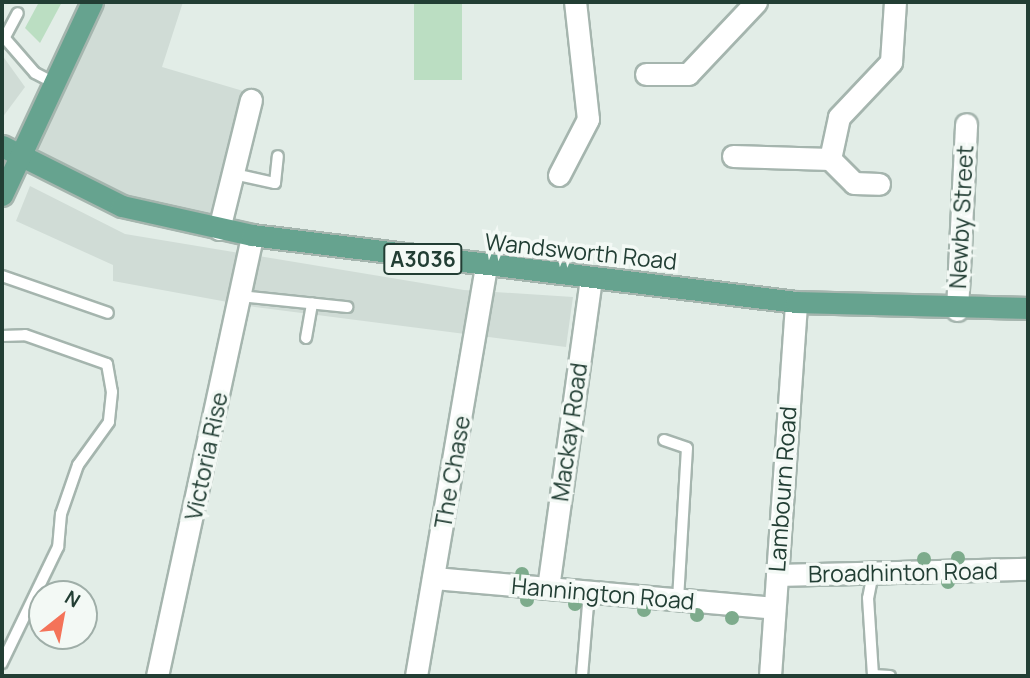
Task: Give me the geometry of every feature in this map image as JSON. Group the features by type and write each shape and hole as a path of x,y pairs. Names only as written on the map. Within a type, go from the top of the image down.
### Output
{"main road":[{"path":"2,195 10,150 51,81 92,2"},
{"name":"Wandsworth Road","path":"10,150 122,206 219,229 486,268 591,277 796,303 957,310 1028,308"}],"street":[{"path":"559,175 587,119 575,2"},
{"path":"646,74 688,74 756,2"},
{"path":"830,159 839,117 891,62 895,2"},
{"path":"219,229 251,100"},
{"name":"Newby Street","path":"957,310 966,124"},
{"path":"733,156 830,159 854,183 879,184"},
{"name":"Victoria Rise","path":"157,676 252,234"},
{"name":"The Chase","path":"416,676 486,268"},
{"name":"Mackay Road","path":"548,587 591,277"},
{"name":"Lambourn Road","path":"771,676 773,608 796,303"},
{"name":"Broadhinton Road","path":"777,575 1028,569"},
{"name":"Hannington Road","path":"433,578 773,608"}],"lane":[{"path":"18,13 3,36 35,73 51,81"},
{"path":"234,174 275,183 278,156"},
{"path":"2,276 108,313"},
{"path":"240,296 347,307"},
{"path":"306,338 312,304"},
{"path":"2,336 25,335 107,364 112,392 109,422 78,465 61,514 58,547 2,663"},
{"path":"664,440 688,448 678,599"},
{"path":"873,573 868,598 873,676 890,676"},
{"path":"582,676 589,592"}],"shaded area":[{"path":"105,2 183,2 162,67 250,93 212,219 140,201 40,152 35,140"},
{"path":"2,55 25,87 2,118"},
{"path":"30,186 125,234 464,290 573,297 566,347 255,307 113,281 113,265 16,221"}],"green space":[{"path":"39,2 62,2 40,43 25,28"},
{"path":"414,2 462,2 462,80 414,80"}]}
